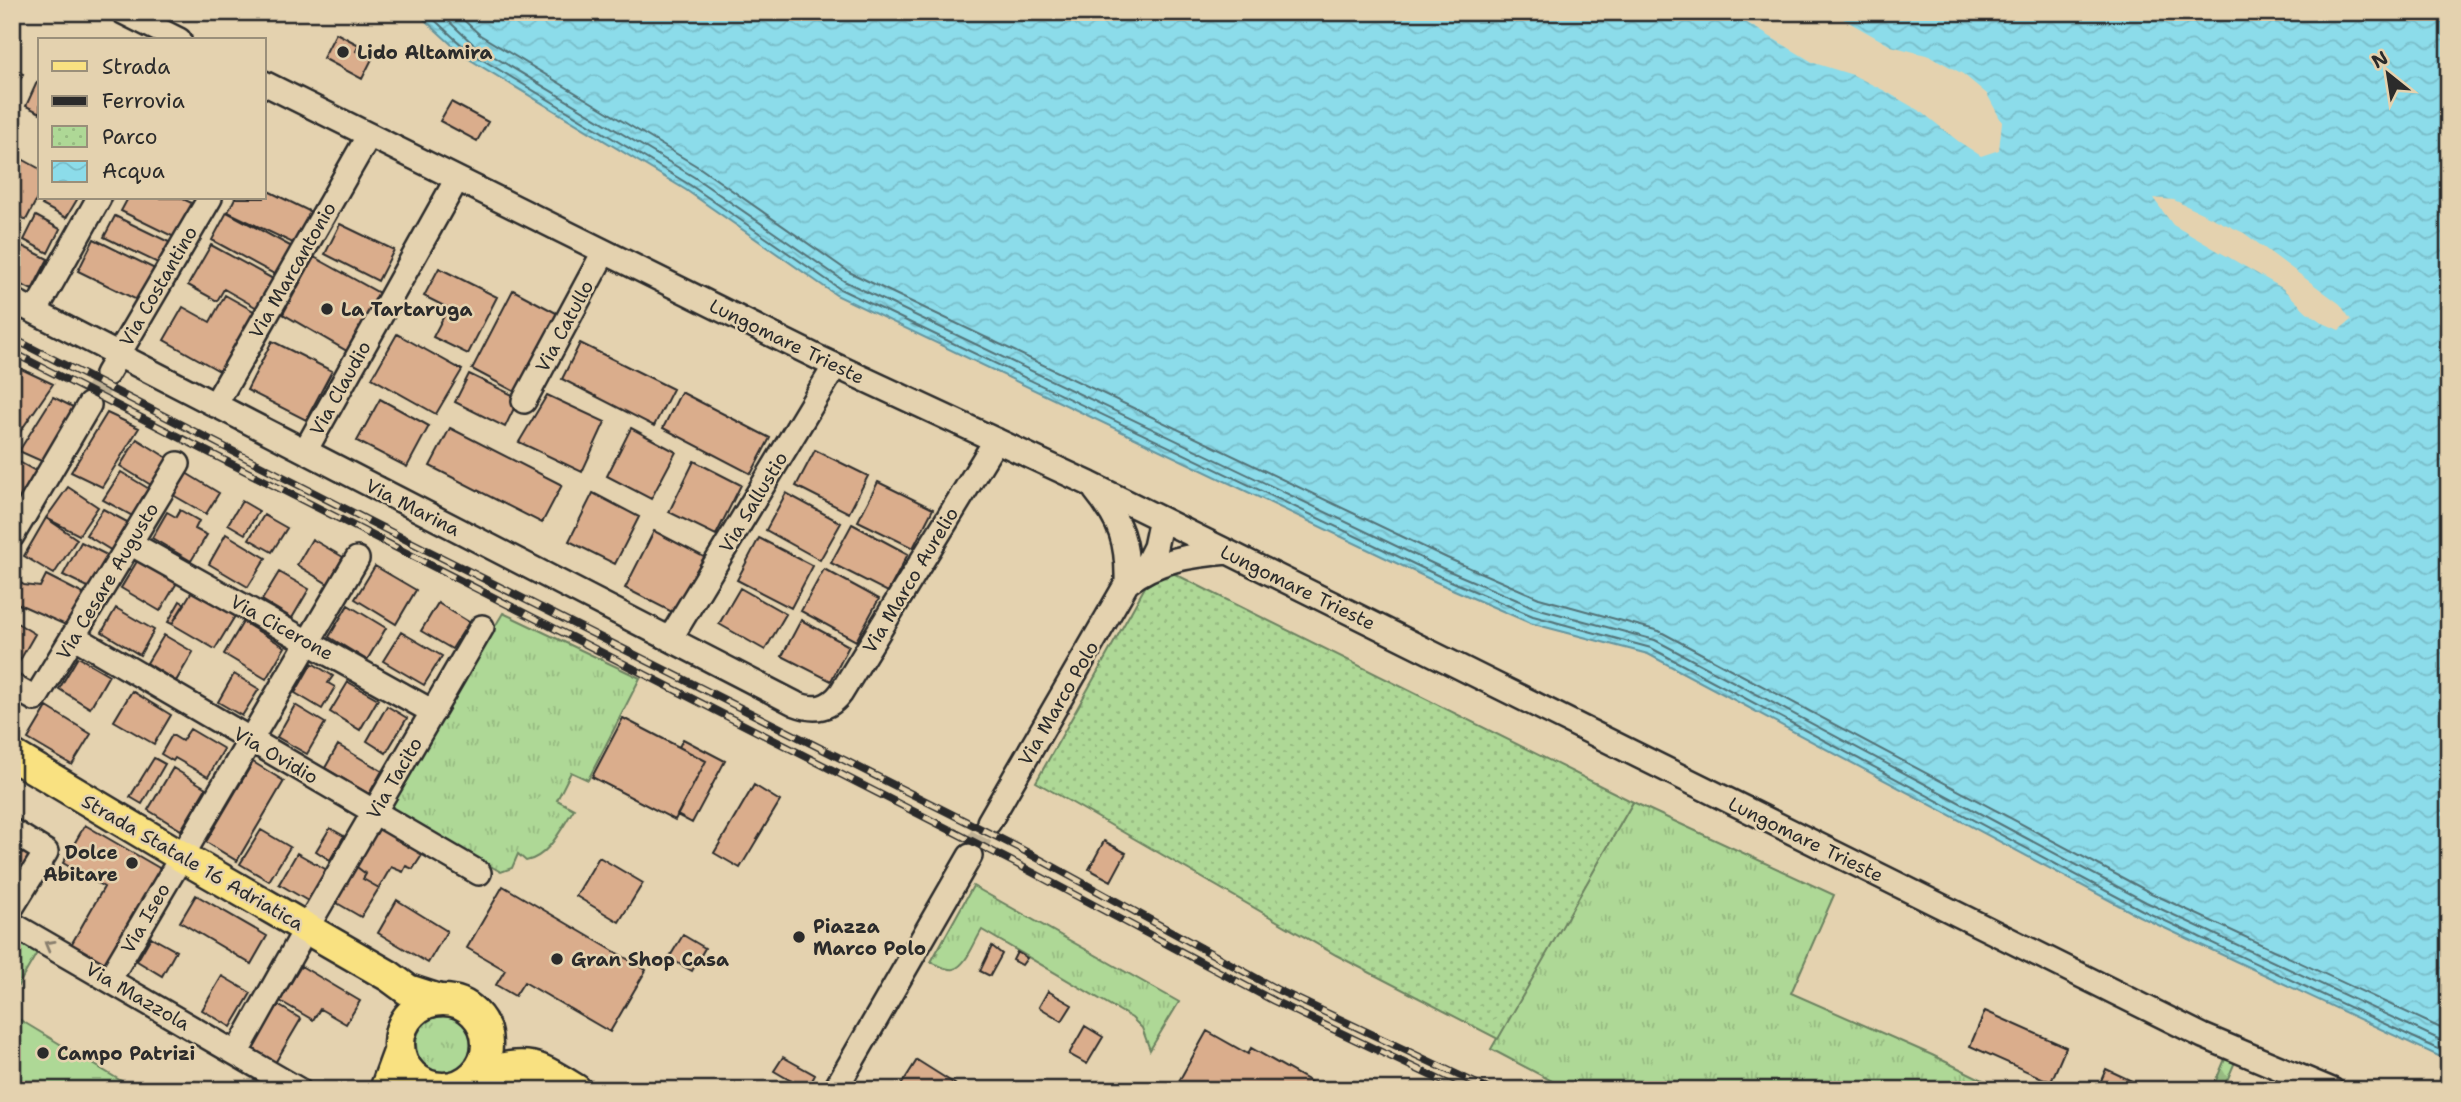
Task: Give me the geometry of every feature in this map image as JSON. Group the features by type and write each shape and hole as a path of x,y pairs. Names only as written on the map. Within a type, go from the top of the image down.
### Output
{"main road":[{"name":"Strada Statale 16 Adriatica","path":"12,755 389,976 408,990 439,1000"},
{"path":"374,969 378,985 391,1007 403,1064 411,1075 429,1089 455,1087 474,1076 504,1068 528,1067 541,1069 576,1090"},
{"path":"385,1090 406,1020 414,1010 439,1000 461,1003 480,1018 485,1028 488,1049 474,1076"},
{"path":"485,1028 506,1043 535,1056 541,1069"}],"street":[{"path":"123,12 175,38"},
{"name":"Lungomare Trieste","path":"267,91 369,135 835,366 1090,484 2203,1036 2332,1090"},
{"name":"Via Marcantonio","path":"215,405 369,135"},
{"name":"Via Claudio","path":"305,452 457,179"},
{"path":"36,312 98,200"},
{"name":"Via Costantino","path":"112,365 208,200"},
{"name":"Via Catullo","path":"524,401 604,252"},
{"name":"Via Marina","path":"12,300 36,312 112,365 215,405 796,704 815,709"},
{"name":"Via Sallustio","path":"670,639 835,366"},
{"path":"12,537 89,405"},
{"name":"Via Marco Aurelio","path":"815,709 831,704 841,693 996,440"},
{"name":"Via Cesare Augusto","path":"12,686 35,699 178,464"},
{"path":"1090,484 1117,519 1132,571 1185,557 1228,552"},
{"name":"Via Marco Polo","path":"989,822 1132,571 1155,547 1161,519"},
{"name":"Via Cicerone","path":"130,543 433,712"},
{"name":"Via Iseo","path":"109,980 357,559"},
{"name":"Via Tacito","path":"237,1052 482,627"},
{"name":"Via Ovidio","path":"73,636 479,873"},
{"path":"12,831 46,852 12,907"},
{"path":"835,1090 970,856"},
{"name":"Via Mazzola","path":"12,924 299,1090"}],"green space":[{"path":"1173,573 1633,802 1498,1039 1336,955 1036,782 1145,587 1163,575"},
{"path":"503,613 640,678 588,780 571,772 557,800 574,809 554,840 542,854 534,858 526,861 518,854 512,868 501,872 387,807"},
{"path":"1633,802 1834,895 1791,993 1932,1055 2003,1090 1569,1090 1491,1049"},
{"path":"973,886 1179,1002 1150,1050 1142,1028 1132,1018 982,930 959,967 948,969 931,962"},
{"path":"12,935 38,951 12,996"},
{"name":"Campo Patrizi","path":"12,1015 136,1090 12,1090"},
{"path":"445,1015 456,1017 469,1028 474,1044 472,1055 461,1068 445,1073 434,1071 421,1060 416,1044 418,1033 429,1020"},
{"path":"2225,1059 2235,1062 2223,1090 2212,1090"}],"water":[{"path":"416,12 2449,12 2449,1061 2139,916 1648,654 1530,623 1436,582 836,295 686,190 464,56"}],"pier":[{"path":"1729,12 1831,12 1891,46 1930,56 1963,74 1987,94 2002,122 1999,150 1981,156 1923,113 1885,91 1853,75 1814,63"},
{"path":"2153,198 2174,200 2244,233 2340,304 2351,320 2339,330 2323,323 2282,288 2173,225"}],"building":[{"path":"336,33 359,45 356,51 372,59 362,79 323,58"},
{"path":"12,69 23,74 12,95"},
{"path":"37,82 38,112 26,106"},
{"path":"451,102 488,122 477,141 440,121"},
{"path":"22,159 38,168 38,197 26,220 12,212 12,177"},
{"path":"266,190 311,212 295,244 228,212 234,200 266,200"},
{"path":"45,200 77,200 66,218 42,205"},
{"path":"127,200 185,200 196,205 178,239 121,211"},
{"path":"227,212 292,247 276,275 212,240"},
{"path":"36,216 60,229 48,253 24,240"},
{"path":"115,216 173,244 162,265 104,237"},
{"path":"340,224 394,250 378,281 325,254"},
{"path":"94,239 157,270 141,302 78,271"},
{"path":"20,245 48,259 32,290 12,280 12,260"},
{"path":"211,245 275,280 259,309 224,289 217,301 188,285"},
{"path":"314,257 379,293 347,351 283,314"},
{"path":"439,268 497,297 468,354 433,337 448,308 424,296"},
{"path":"513,290 560,315 519,394 472,369"},
{"path":"225,295 257,313 223,373 164,340 183,307 210,322"},
{"path":"397,334 462,370 436,414 372,378"},
{"path":"272,341 332,371 306,420 247,390"},
{"path":"580,343 673,389 654,426 562,379"},
{"path":"17,367 53,384 15,439 12,437 12,375"},
{"path":"469,374 519,398 505,427 455,402"},
{"path":"681,392 770,438 751,474 663,428"},
{"path":"547,395 605,422 582,472 519,442"},
{"path":"53,397 77,409 48,464 19,451"},
{"path":"380,399 429,426 407,467 357,441"},
{"path":"107,413 139,428 102,487 71,472"},
{"path":"450,428 562,485 542,523 430,466"},
{"path":"631,428 676,452 651,499 607,476"},
{"path":"137,439 169,459 151,485 120,466"},
{"path":"815,450 868,476 849,513 796,486"},
{"path":"12,458 39,473 12,521"},
{"path":"694,461 741,485 716,535 669,512"},
{"path":"121,472 151,490 136,518 103,500"},
{"path":"186,473 219,493 206,514 173,495"},
{"path":"878,482 933,509 913,548 858,521"},
{"path":"68,487 98,507 79,535 46,518"},
{"path":"593,493 639,517 615,564 569,541"},
{"path":"786,493 841,523 820,560 766,530"},
{"path":"242,501 259,511 245,534 228,524"},
{"path":"103,509 129,523 114,552 86,535"},
{"path":"180,510 199,521 195,529 207,535 191,561 152,538 167,512 176,517"},
{"path":"264,515 287,528 272,552 249,539"},
{"path":"46,518 77,539 54,574 24,556"},
{"path":"852,524 908,554 888,592 831,563"},
{"path":"654,531 704,557 674,613 625,588"},
{"path":"226,534 266,558 248,587 209,564"},
{"path":"759,538 813,566 791,608 737,580"},
{"path":"312,539 343,557 328,584 297,565"},
{"path":"81,542 113,558 94,590 63,575"},
{"path":"139,558 178,581 160,611 121,588"},
{"path":"375,566 416,590 396,624 355,599"},
{"path":"824,569 879,599 856,641 801,611"},
{"path":"279,572 309,589 292,618 262,600"},
{"path":"46,575 87,596 68,626 12,601 12,577 24,585 40,587"},
{"path":"740,588 786,614 765,650 719,624"},
{"path":"192,591 235,616 215,649 172,624"},
{"path":"180,601 185,604 172,624 168,622"},
{"path":"438,603 469,622 452,649 421,631"},
{"path":"348,605 386,628 367,660 329,637"},
{"path":"116,608 154,630 140,655 102,632"},
{"path":"12,620 35,634 19,662 12,658"},
{"path":"801,620 849,646 831,681 782,656"},
{"path":"243,622 285,647 266,679 224,654"},
{"path":"401,632 442,656 424,685 383,661"},
{"path":"164,635 193,652 176,681 147,663"},
{"path":"78,657 109,675 90,708 59,689"},
{"path":"312,663 333,676 328,683 335,687 322,709 295,693"},
{"path":"234,674 259,689 242,716 218,702"},
{"path":"348,682 378,699 360,730 330,712"},
{"path":"132,691 171,715 154,744 114,721"},
{"path":"295,705 325,723 307,754 277,737"},
{"path":"387,706 407,718 386,753 367,741"},
{"path":"47,707 91,734 72,765 28,739"},
{"path":"623,718 706,761 675,820 592,777"},
{"path":"190,729 224,749 208,777 175,758 173,761 161,754 172,735 182,741"},
{"path":"683,739 725,761 692,823 677,815 706,761 679,747"},
{"path":"338,745 382,771 369,794 325,768"},
{"path":"154,758 165,764 142,804 130,797"},
{"path":"253,762 284,781 237,861 206,842"},
{"path":"173,768 206,788 181,830 148,810"},
{"path":"754,785 780,801 740,868 714,853"},
{"path":"378,822 426,849 413,869 406,866 403,872 391,867 379,888 363,879 366,874 353,864"},
{"path":"85,825 161,869 105,965 71,945 104,887 63,863"},
{"path":"330,828 344,836 330,860 316,851"},
{"path":"261,830 290,847 269,881 240,864"},
{"path":"1104,841 1126,853 1111,881 1089,869"},
{"path":"12,842 34,854 20,876 12,872"},
{"path":"297,853 327,870 308,901 279,884"},
{"path":"599,857 643,883 619,922 576,896"},
{"path":"353,864 366,874 363,879 379,888 361,917 330,899"},
{"name":"Gran Shop Casa","path":"503,886 646,970 610,1032 524,982 515,996 496,985 505,970 467,948"},
{"path":"196,895 267,936 251,964 180,922"},
{"path":"397,900 447,931 428,963 378,933"},
{"path":"683,935 705,948 692,971 669,958"},
{"path":"151,937 176,951 162,976 137,961"},
{"path":"992,946 1002,954 990,976 980,971"},
{"path":"1017,952 1027,958 1022,965 1013,960"},
{"path":"301,966 360,1001 346,1024 320,1009 313,1020 280,1001"},
{"path":"222,976 251,993 231,1027 202,1010"},
{"path":"1048,991 1072,1005 1062,1021 1039,1007"},
{"path":"278,1005 301,1019 275,1063 252,1049"},
{"path":"1985,1011 2066,1047 2051,1082 1970,1046"},
{"path":"1085,1026 1103,1037 1087,1064 1069,1054"},
{"path":"1207,1031 1248,1054 1251,1048 1325,1090 1174,1090"},
{"path":"783,1057 815,1075 807,1090 774,1071"},
{"path":"917,1060 955,1084 952,1090 898,1090"},
{"path":"2106,1069 2151,1090 2097,1090"}],"tunnel":[{"path":"89,405 107,374"},
{"path":"970,856 989,822"}],"railway":[{"path":"12,338 1021,849 1276,989 1490,1090"},
{"path":"12,352 1013,862 1274,1001 1461,1090"}],"place":[{"name":"Lido Altamira","path":"343,52"},
{"name":"La Tartaruga","path":"327,309"},
{"name":"Dolce Abitare","path":"132,863"},
{"name":"Piazza Marco Polo","path":"799,937"},
{"name":"Gran Shop Casa","path":"557,959"},
{"name":"Campo Patrizi","path":"43,1053"}]}
